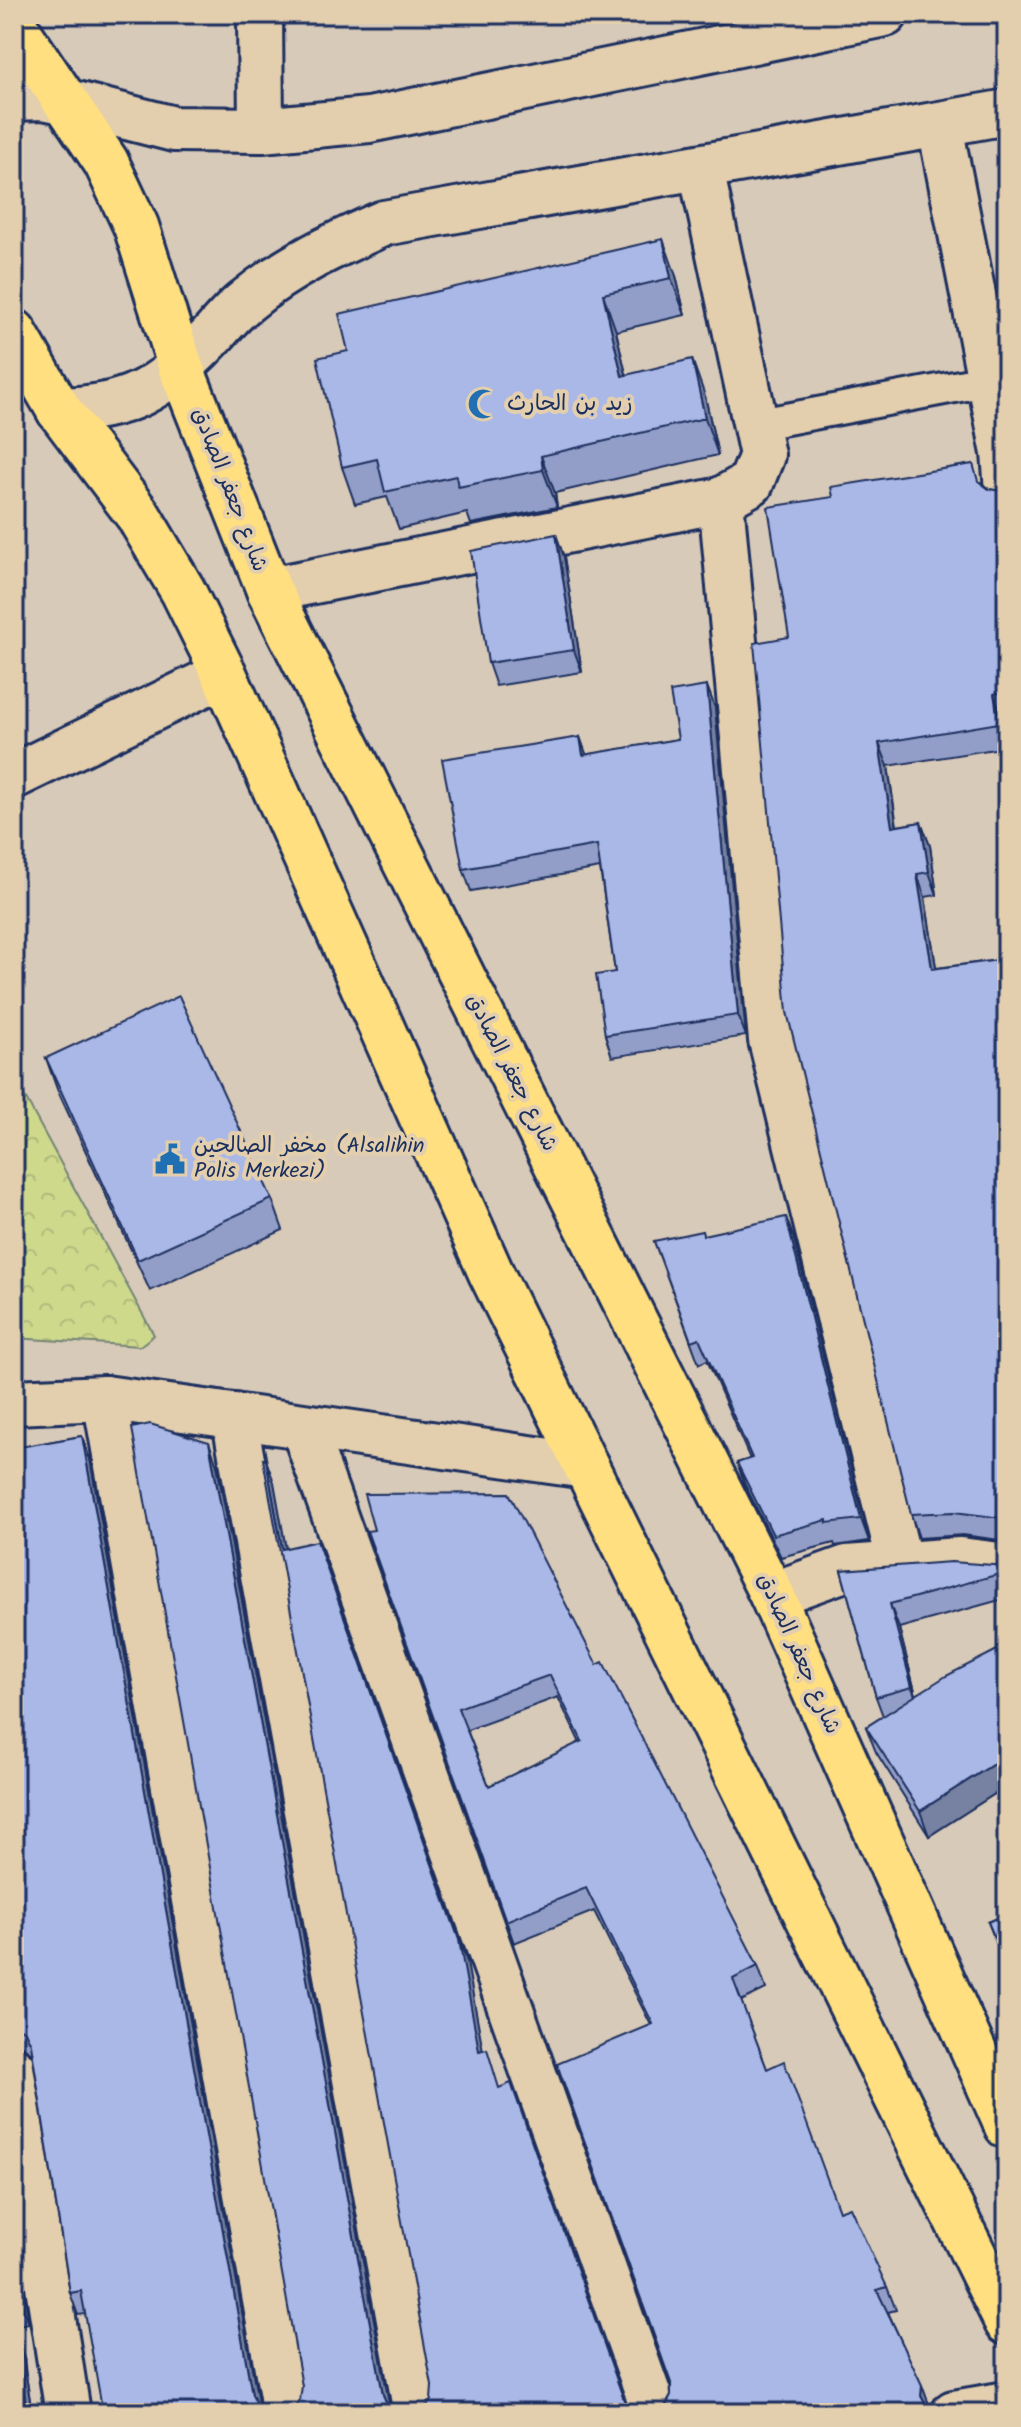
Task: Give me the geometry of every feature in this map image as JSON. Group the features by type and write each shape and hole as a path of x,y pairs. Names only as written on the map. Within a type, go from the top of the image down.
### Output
{"main road":[{"name":"شارع جعفر الصادق","path":"14,25 106,162 136,226 181,368 269,590 772,1595 1007,2126"},
{"path":"14,332 59,410 138,515 183,591 224,674 491,1273 1007,2322"}],"street":[{"path":"260,14 261,130"},
{"path":"14,98 43,97 174,129 261,130 369,120 885,14"},
{"path":"59,410 92,409 124,403 155,388 181,368 244,302 307,257 384,223 701,169 1007,112"},
{"path":"940,126 997,379 1007,490"},
{"path":"269,590 721,500 751,483 762,455 701,169"},
{"path":"721,500 771,1040 900,1564"},
{"path":"14,776 224,674"},
{"path":"14,1402 105,1398 586,1466"},
{"path":"105,1398 285,2413"},
{"path":"234,1416 416,2413"},
{"path":"303,1427 655,2413"},
{"path":"772,1595 847,1568 960,1560 1007,1566"},
{"path":"14,2070 68,2413"},
{"path":"954,2413 1007,2404"}],"lane":[{"path":"755,425 997,379"}],"green space":[{"path":"14,1077 154,1335 140,1346 14,1338"}],"building":[{"name":"زيد بن الحارث","path":"663,239 671,278 603,294 622,376 692,359 705,418 541,456 543,470 458,487 456,476 385,492 377,459 342,467 317,358 348,351 339,314"},
{"path":"973,464 978,481 989,489 1007,489 1007,691 994,694 999,723 879,743 892,827 921,822 929,872 917,874 932,969 1007,959 1007,1520 954,1512 911,1514 787,1012 754,643 789,637 768,507 833,497 831,487"},
{"path":"556,534 574,650 488,663 471,551"},
{"path":"707,686 738,1015 605,1035 596,975 615,972 597,845 463,869 442,759 580,737 583,755 678,739 670,692"},
{"name":"مخفر الصالحين (Alsalihin Polis Merkezi)","path":"179,996 272,1199 138,1260 46,1058"},
{"path":"786,1217 861,1519 827,1523 827,1520 773,1535 737,1463 752,1458 699,1338 691,1341 654,1241 702,1231 703,1235"},
{"path":"150,1424 209,1442 383,2395 388,2406 398,2413 286,2413 294,2409 300,2400 302,2386 132,1428"},
{"path":"82,1436 252,2395 258,2407 267,2413 103,2413 81,2291 70,2293 31,2044 25,2031 14,2024 14,1448"},
{"path":"263,1459 266,1460 282,1549 317,1541 459,1940 479,2051 487,2049 499,2088 511,2083 624,2400 630,2409 638,2413 417,2413 425,2409 431,2400 432,2386"},
{"path":"509,1493 597,1665 603,1662 758,1966 733,1979 767,2069 784,2061 839,2211 850,2207 887,2287 877,2290 922,2385 921,2396 935,2413 657,2413 671,2396 671,2383 557,2064 653,2024 586,1888 506,1921 367,1531 374,1530 364,1494","holes":["550,1675 582,1741 489,1786 458,1708"]},
{"path":"951,1562 1007,1566 1007,1572 890,1604 912,1687 876,1697 841,1570"},
{"path":"1007,1645 1007,1765 1003,1758 920,1811 866,1727 946,1676"},
{"path":"1007,1914 1007,1967 988,1922"},
{"path":"14,2260 20,2301 14,2302"},
{"path":"14,2327 26,2407 14,2410"}],"place":[{"name":"زيد بن الحارث","path":"483,404"},
{"name":"مخفر الصالحين (Alsalihin Polis Merkezi)","path":"170,1159"}]}
